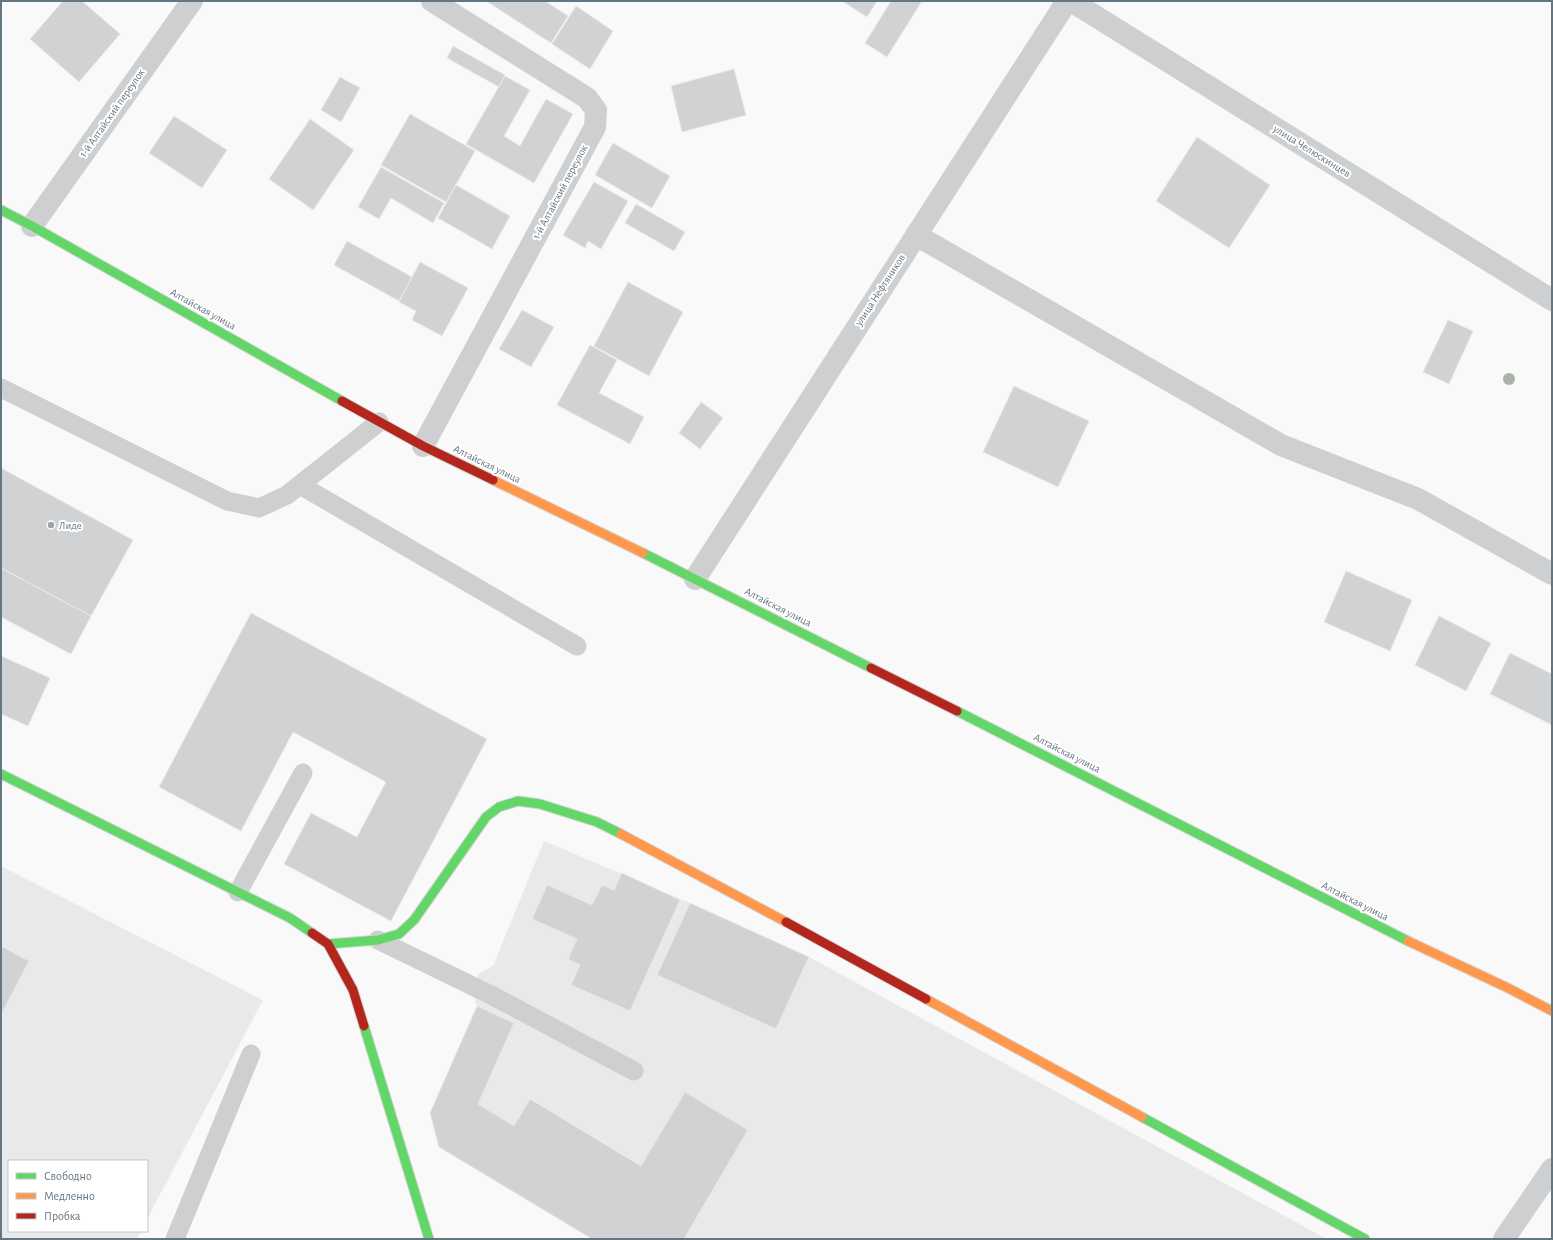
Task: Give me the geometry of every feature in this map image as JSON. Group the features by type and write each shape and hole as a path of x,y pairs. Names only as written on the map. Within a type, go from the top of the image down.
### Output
{"street":[{"name":"1-й Алтайский переулок","path":"32,226 192,1"},
{"name":"1-й Алтайский переулок","path":"423,446 595,127 596,110 587,98 432,1"},
{"name":"улица Нефтяников","path":"695,579 1067,1"},
{"name":"улица Челюскинцев","path":"1071,1 1552,300"},
{"name":"Алтайская улица","path":"1,210 423,446 695,579 1134,801 1375,925 1508,988 1552,1011"},
{"path":"916,235 1281,445 1418,499 1552,574"},
{"path":"1,774 290,918 328,944 353,990 429,1239"},
{"path":"328,944 378,940 399,934 414,920 486,817 499,807 518,801 540,804 597,822 709,880 1365,1239"},
{"path":"1504,1239 1552,1169"}],"lane":[{"path":"1,388 227,501 260,508 287,495 379,422"},
{"path":"300,485 577,646"},
{"path":"238,892 303,773"},
{"path":"378,940 491,994 634,1072"},
{"path":"175,1239 250,1054"}],"shaded area":[{"path":"544,841 690,903 809,957 1327,1239 592,1239 439,1147 430,1113 477,1006 472,992 479,973 493,966"},
{"path":"1,866 263,1000 148,1217 148,1160 8,1160 8,1232 140,1232 137,1239 1,1239"}],"building":[{"path":"63,1 82,1 120,34 79,82 30,39"},
{"path":"486,1 545,1 568,16 551,43"},
{"path":"842,1 877,1 867,17"},
{"path":"891,1 922,1 887,57 865,43"},
{"path":"576,6 613,31 590,69 552,44"},
{"path":"453,46 505,75 499,87 447,58"},
{"path":"734,69 746,115 682,132 671,86"},
{"path":"505,76 530,90 504,136 520,146 546,99 573,114 534,183 466,144"},
{"path":"340,77 360,88 341,122 321,110"},
{"path":"410,114 475,151 446,202 381,165"},
{"path":"174,116 227,150 202,188 149,153"},
{"path":"310,119 354,150 313,210 269,179"},
{"path":"1197,137 1270,185 1229,248 1156,201"},
{"path":"613,143 670,176 652,208 595,175"},
{"path":"381,167 444,203 433,223 391,198 379,219 358,207"},
{"path":"594,182 628,201 601,249 588,241 585,248 563,235"},
{"path":"456,185 510,216 492,249 438,218"},
{"path":"636,204 685,232 674,251 625,223"},
{"path":"347,241 412,277 399,301 334,265"},
{"path":"420,262 468,288 442,336 412,320 416,311 399,302"},
{"path":"628,282 683,312 649,376 594,346"},
{"path":"522,310 554,327 531,367 499,349"},
{"path":"1448,320 1473,331 1449,384 1423,372"},
{"path":"590,345 617,360 599,393 644,417 630,444 557,405"},
{"path":"1014,386 1089,421 1058,487 983,452"},
{"path":"701,402 723,418 700,449 679,433"},
{"path":"1,468 133,540 91,616 1,568"},
{"path":"1,568 91,616 71,654 1,617"},
{"path":"1346,571 1412,600 1390,651 1324,622"},
{"path":"251,613 487,739 391,921 284,864 311,813 357,837 386,782 293,732 241,831 159,787"},
{"path":"1439,616 1491,643 1466,691 1415,665"},
{"path":"1510,653 1552,674 1552,725 1490,694"},
{"path":"1,656 50,678 28,726 1,714"},
{"path":"622,873 680,900 630,1011 571,985 580,965 568,959 577,939 532,919 547,885 592,905 602,885 614,890"},
{"path":"690,903 809,957 776,1029 657,975"},
{"path":"1,946 29,961 1,1015"},
{"path":"477,1006 514,1023 478,1104 514,1126 530,1099 641,1166 685,1092 748,1130 684,1239 592,1239 439,1147 430,1113"}],"traffic: fast":[{"path":"1,210 342,401"},
{"path":"643,553 871,668"},
{"path":"957,711 1408,941"},
{"path":"1,774 290,918 312,933"},
{"path":"328,944 378,940 399,934 414,920 486,817 499,807 518,801 540,804 597,822 621,834"},
{"path":"364,1026 429,1239"},
{"path":"1142,1117 1365,1239"}],"traffic: slow":[{"path":"493,480 643,553"},
{"path":"621,834 786,922"},
{"path":"1408,941 1508,988 1552,1011"},
{"path":"926,999 1142,1117"}],"traffic: jam":[{"path":"342,401 423,446 493,480"},
{"path":"871,668 957,711"},
{"path":"786,922 926,999"},
{"path":"312,933 328,944 353,990 364,1026"}],"place":[{"name":"Лиде","path":"51,525"}]}
